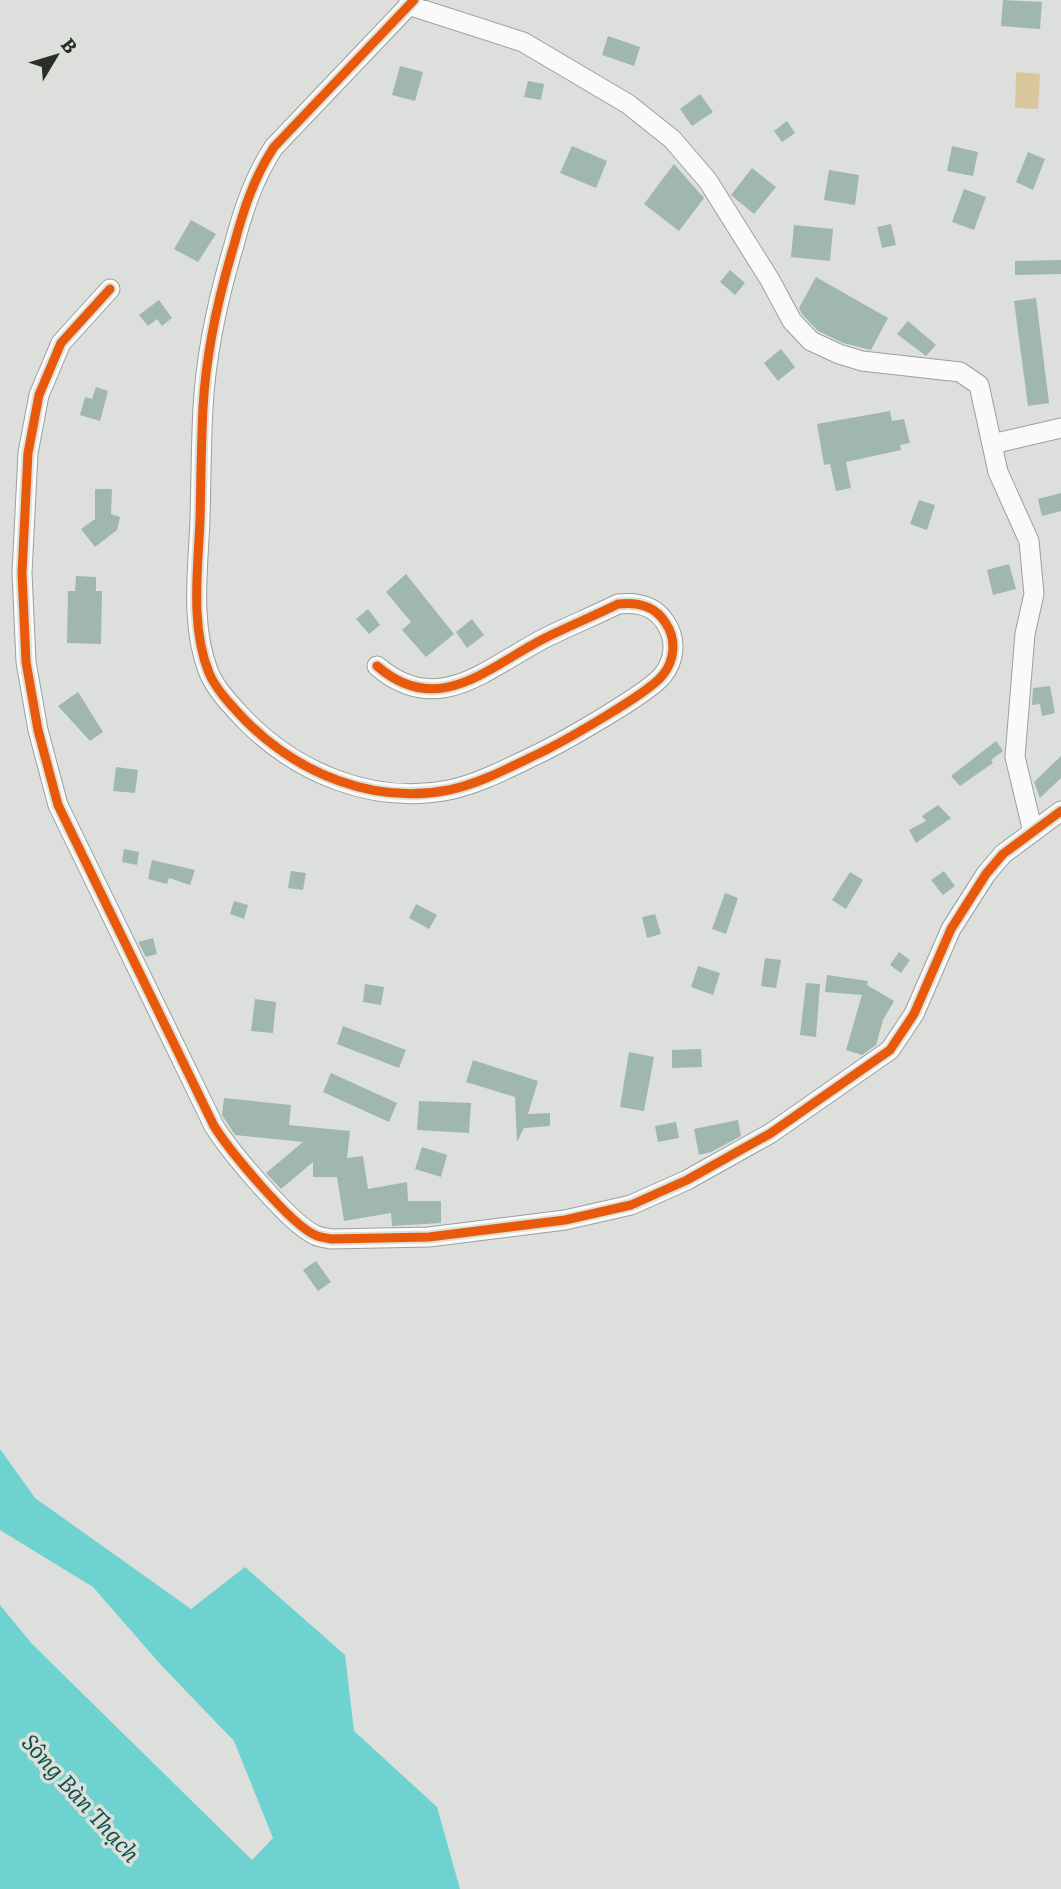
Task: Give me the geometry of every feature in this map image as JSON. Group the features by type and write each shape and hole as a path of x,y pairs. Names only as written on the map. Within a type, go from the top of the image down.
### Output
{"street":[{"path":"377,666 407,687 427,690 458,684 476,678 544,638 618,604 631,603 657,612 669,629 674,648 669,666 656,682 557,744 493,775 451,789 429,792 363,788 303,766 260,735 228,703 210,674 199,635 197,587 203,409 213,324 237,233 252,188 274,147 411,3 523,42 628,104 672,139 708,181 803,335 839,354 862,361 909,364 966,374 982,392 998,472 1029,541 1034,594 1025,634 1015,757 1033,832"},
{"path":"110,289 61,343 52,359 39,395 28,453 23,612 26,662 37,730 58,805 214,1126 230,1149 297,1222 316,1236 331,1239 429,1237 565,1220 650,1198 759,1140 843,1086 890,1050 914,1014 951,929 985,874 994,862 1061,811"},
{"path":"992,444 1061,428"}],"shaded area":[{"path":"1016,72 1040,74 1038,109 1015,108"}],"water":[{"name":"Sông Bàn Thạch","path":"0,1449 35,1498 191,1609 245,1567 345,1655 354,1731 437,1807 460,1889 0,1889 0,1605 32,1644 252,1860 273,1838 234,1741 161,1665 93,1587 0,1530"}],"building":[{"path":"1003,0 1042,2 1040,29 1001,26"},
{"path":"608,36 640,47 634,66 602,55"},
{"path":"400,66 423,72 415,101 392,95"},
{"path":"528,81 544,84 541,100 524,97"},
{"path":"700,94 713,112 692,126 680,109"},
{"path":"787,121 795,133 782,142 774,131"},
{"path":"572,146 607,161 596,188 560,173"},
{"path":"952,146 978,152 973,176 947,171"},
{"path":"1028,152 1045,159 1033,190 1016,182"},
{"path":"674,164 704,198 679,231 644,204"},
{"path":"752,168 776,187 754,214 731,195"},
{"path":"829,170 859,175 855,205 824,200"},
{"path":"964,189 986,197 974,230 952,222"},
{"path":"191,220 216,234 198,262 174,249"},
{"path":"891,224 896,245 882,248 877,227"},
{"path":"794,225 833,229 830,261 791,257"},
{"path":"1061,260 1061,274 1015,275 1015,261"},
{"path":"730,270 745,283 735,295 720,282"},
{"path":"816,277 888,318 871,350 843,343 818,331 802,314 799,308"},
{"path":"1036,298 1049,403 1028,406 1014,301"},
{"path":"159,300 172,318 162,326 157,319 148,326 139,315"},
{"path":"908,321 936,345 926,356 897,334"},
{"path":"781,349 795,367 778,381 764,363"},
{"path":"96,387 108,391 100,421 80,415 85,397 92,399"},
{"path":"890,411 892,421 904,419 910,443 900,445 901,450 846,462 851,488 836,491 830,464 824,465 817,424"},
{"path":"95,489 112,489 111,514 120,517 117,530 95,547 81,529 95,519"},
{"path":"1061,493 1061,511 1042,516 1038,499"},
{"path":"919,500 935,505 927,530 910,524"},
{"path":"1009,564 1016,589 993,595 987,570"},
{"path":"406,574 454,634 426,657 402,630 411,622 386,592"},
{"path":"76,576 96,577 96,591 102,591 101,644 67,643 68,591 75,591"},
{"path":"368,609 380,625 369,634 356,619"},
{"path":"472,619 484,635 467,648 456,632"},
{"path":"1050,686 1055,713 1042,716 1040,704 1032,705 1033,688"},
{"path":"78,692 103,732 90,741 58,706"},
{"path":"996,741 1003,751 991,760 993,763 960,786 951,776"},
{"path":"1061,756 1061,778 1040,798 1034,782"},
{"path":"116,767 138,770 135,793 113,791"},
{"path":"938,805 951,818 916,843 909,830 926,821 922,816"},
{"path":"124,849 139,852 137,865 122,862"},
{"path":"152,860 195,870 190,885 169,878 167,884 148,879"},
{"path":"291,871 306,873 303,890 288,888"},
{"path":"944,871 955,886 943,895 931,880"},
{"path":"850,872 863,880 846,909 832,900"},
{"path":"725,893 738,898 726,934 712,929"},
{"path":"234,901 248,905 244,919 230,914"},
{"path":"416,904 437,915 429,929 409,918"},
{"path":"655,914 661,934 647,938 642,917"},
{"path":"153,938 157,954 146,957 138,942"},
{"path":"899,952 910,960 901,973 890,965"},
{"path":"765,958 781,960 776,988 761,986"},
{"path":"698,966 720,973 713,995 691,987"},
{"path":"827,975 868,981 867,985 894,1001 883,1020 876,1045 862,1055 846,1050 862,995 825,992"},
{"path":"806,983 820,984 816,1037 800,1035"},
{"path":"365,984 384,987 381,1005 363,1002"},
{"path":"255,999 276,1002 273,1033 251,1031"},
{"path":"343,1026 406,1050 399,1068 337,1044"},
{"path":"701,1049 702,1067 672,1068 672,1050"},
{"path":"629,1052 654,1057 644,1111 620,1107"},
{"path":"473,1060 538,1081 528,1114 550,1113 550,1126 524,1128 517,1142 515,1097 466,1082"},
{"path":"331,1073 397,1103 389,1122 323,1092"},
{"path":"224,1098 291,1105 289,1125 350,1131 347,1158 363,1156 368,1189 407,1182 408,1201 441,1201 441,1223 392,1226 391,1213 344,1221 337,1177 313,1177 313,1162 281,1189 266,1173 303,1142 235,1135 222,1115"},
{"path":"419,1101 471,1103 469,1133 417,1130"},
{"path":"738,1120 741,1136 711,1152 699,1155 694,1129"},
{"path":"676,1122 679,1138 658,1142 655,1126"},
{"path":"422,1147 447,1155 441,1177 415,1169"},
{"path":"316,1261 331,1282 318,1291 303,1270"}],"cycle path":[{"path":"377,666 399,681 421,688 442,688 462,683 545,638 618,604 638,604 661,616 669,629 673,650 670,664 654,684 569,738 473,783 449,790 421,793 392,793 365,788 312,769 266,739 245,720 220,692 209,673 197,617 203,408 214,325 241,220 255,182 274,147 414,0"},
{"path":"110,289 61,343 39,395 28,453 22,573 26,662 38,730 58,805 214,1126 276,1202 315,1235 331,1239 429,1237 565,1220 631,1205 687,1180 771,1133 890,1050 914,1014 951,929 986,874 1003,854 1061,811"}]}
